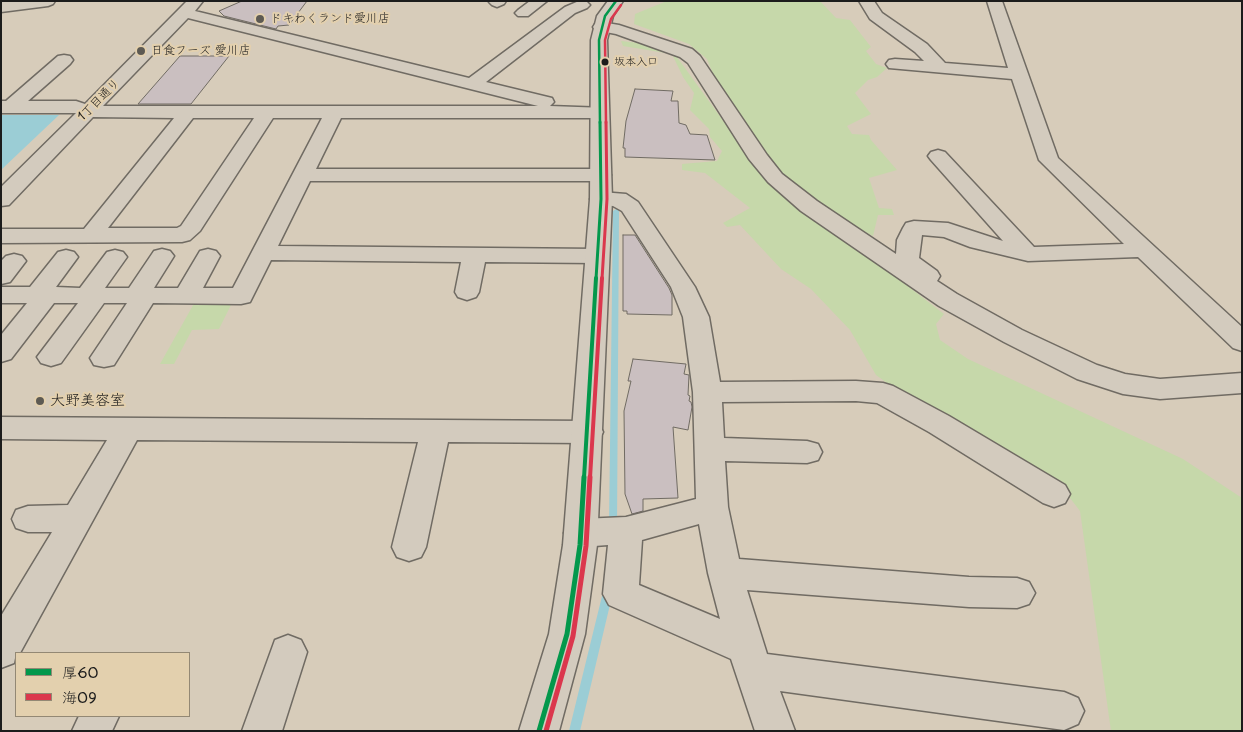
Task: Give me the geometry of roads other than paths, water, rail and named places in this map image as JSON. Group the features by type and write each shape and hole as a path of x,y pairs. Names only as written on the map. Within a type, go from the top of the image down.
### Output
{"street":[{"path":"1,7 48,1"},
{"path":"523,13 540,1"},
{"path":"866,1 876,16 920,48 940,68"},
{"path":"994,1 1049,160 1242,342"},
{"path":"190,7 473,83 590,112"},
{"name":"1丁目通り","path":"1,200 190,7"},
{"path":"473,83 570,10 596,10 686,53 694,60 759,159 775,178 809,206 948,300 1013,336 1087,372 1123,384 1160,389 1242,383"},
{"path":"596,10 590,112 601,187 588,432 606,532 621,594 750,659 1064,711"},
{"path":"6,107 41,75 64,60"},
{"path":"895,64 1019,74"},
{"path":"6,107 76,107 88,111 188,112 590,112"},
{"path":"90,236 159,138 188,112"},
{"path":"1,236 182,235 190,231 242,140 267,112"},
{"path":"1,295 241,296 334,113"},
{"path":"938,156 1028,254"},
{"path":"302,175 601,187 630,207 683,287 696,317 707,392 712,507 725,573 750,659 775,731"},
{"path":"948,300 941,287 907,260 909,240 914,228 948,230 978,242 1028,254 1144,250"},
{"path":"263,253 597,256"},
{"path":"467,292 475,254"},
{"path":"104,358 162,256"},
{"path":"186,296 208,256"},
{"path":"51,357 115,257"},
{"path":"1,353 66,258"},
{"path":"707,392 856,391 883,393 939,424 1054,494"},
{"path":"1,428 588,432"},
{"path":"1,651 128,429"},
{"path":"409,547 436,431"},
{"path":"709,449 807,452"},
{"path":"606,532 712,507"},
{"path":"28,518 77,518"},
{"path":"539,731 567,634 606,532"},
{"path":"725,573 885,577 997,586"},
{"path":"262,731 288,652"},
{"path":"92,731 99,717"}],"water":[{"path":"1,115 59,115 1,170"}],"waterway":[{"path":"613,526 616,211"},
{"path":"574,731 608,592"}],"place":[{"name":"ドキわくランド愛川店","path":"260,19"},
{"name":"日食フーズ 愛川店","path":"141,51"},
{"name":"坂本入口","path":"605,62"},
{"name":"大野美容室","path":"40,401"}]}
